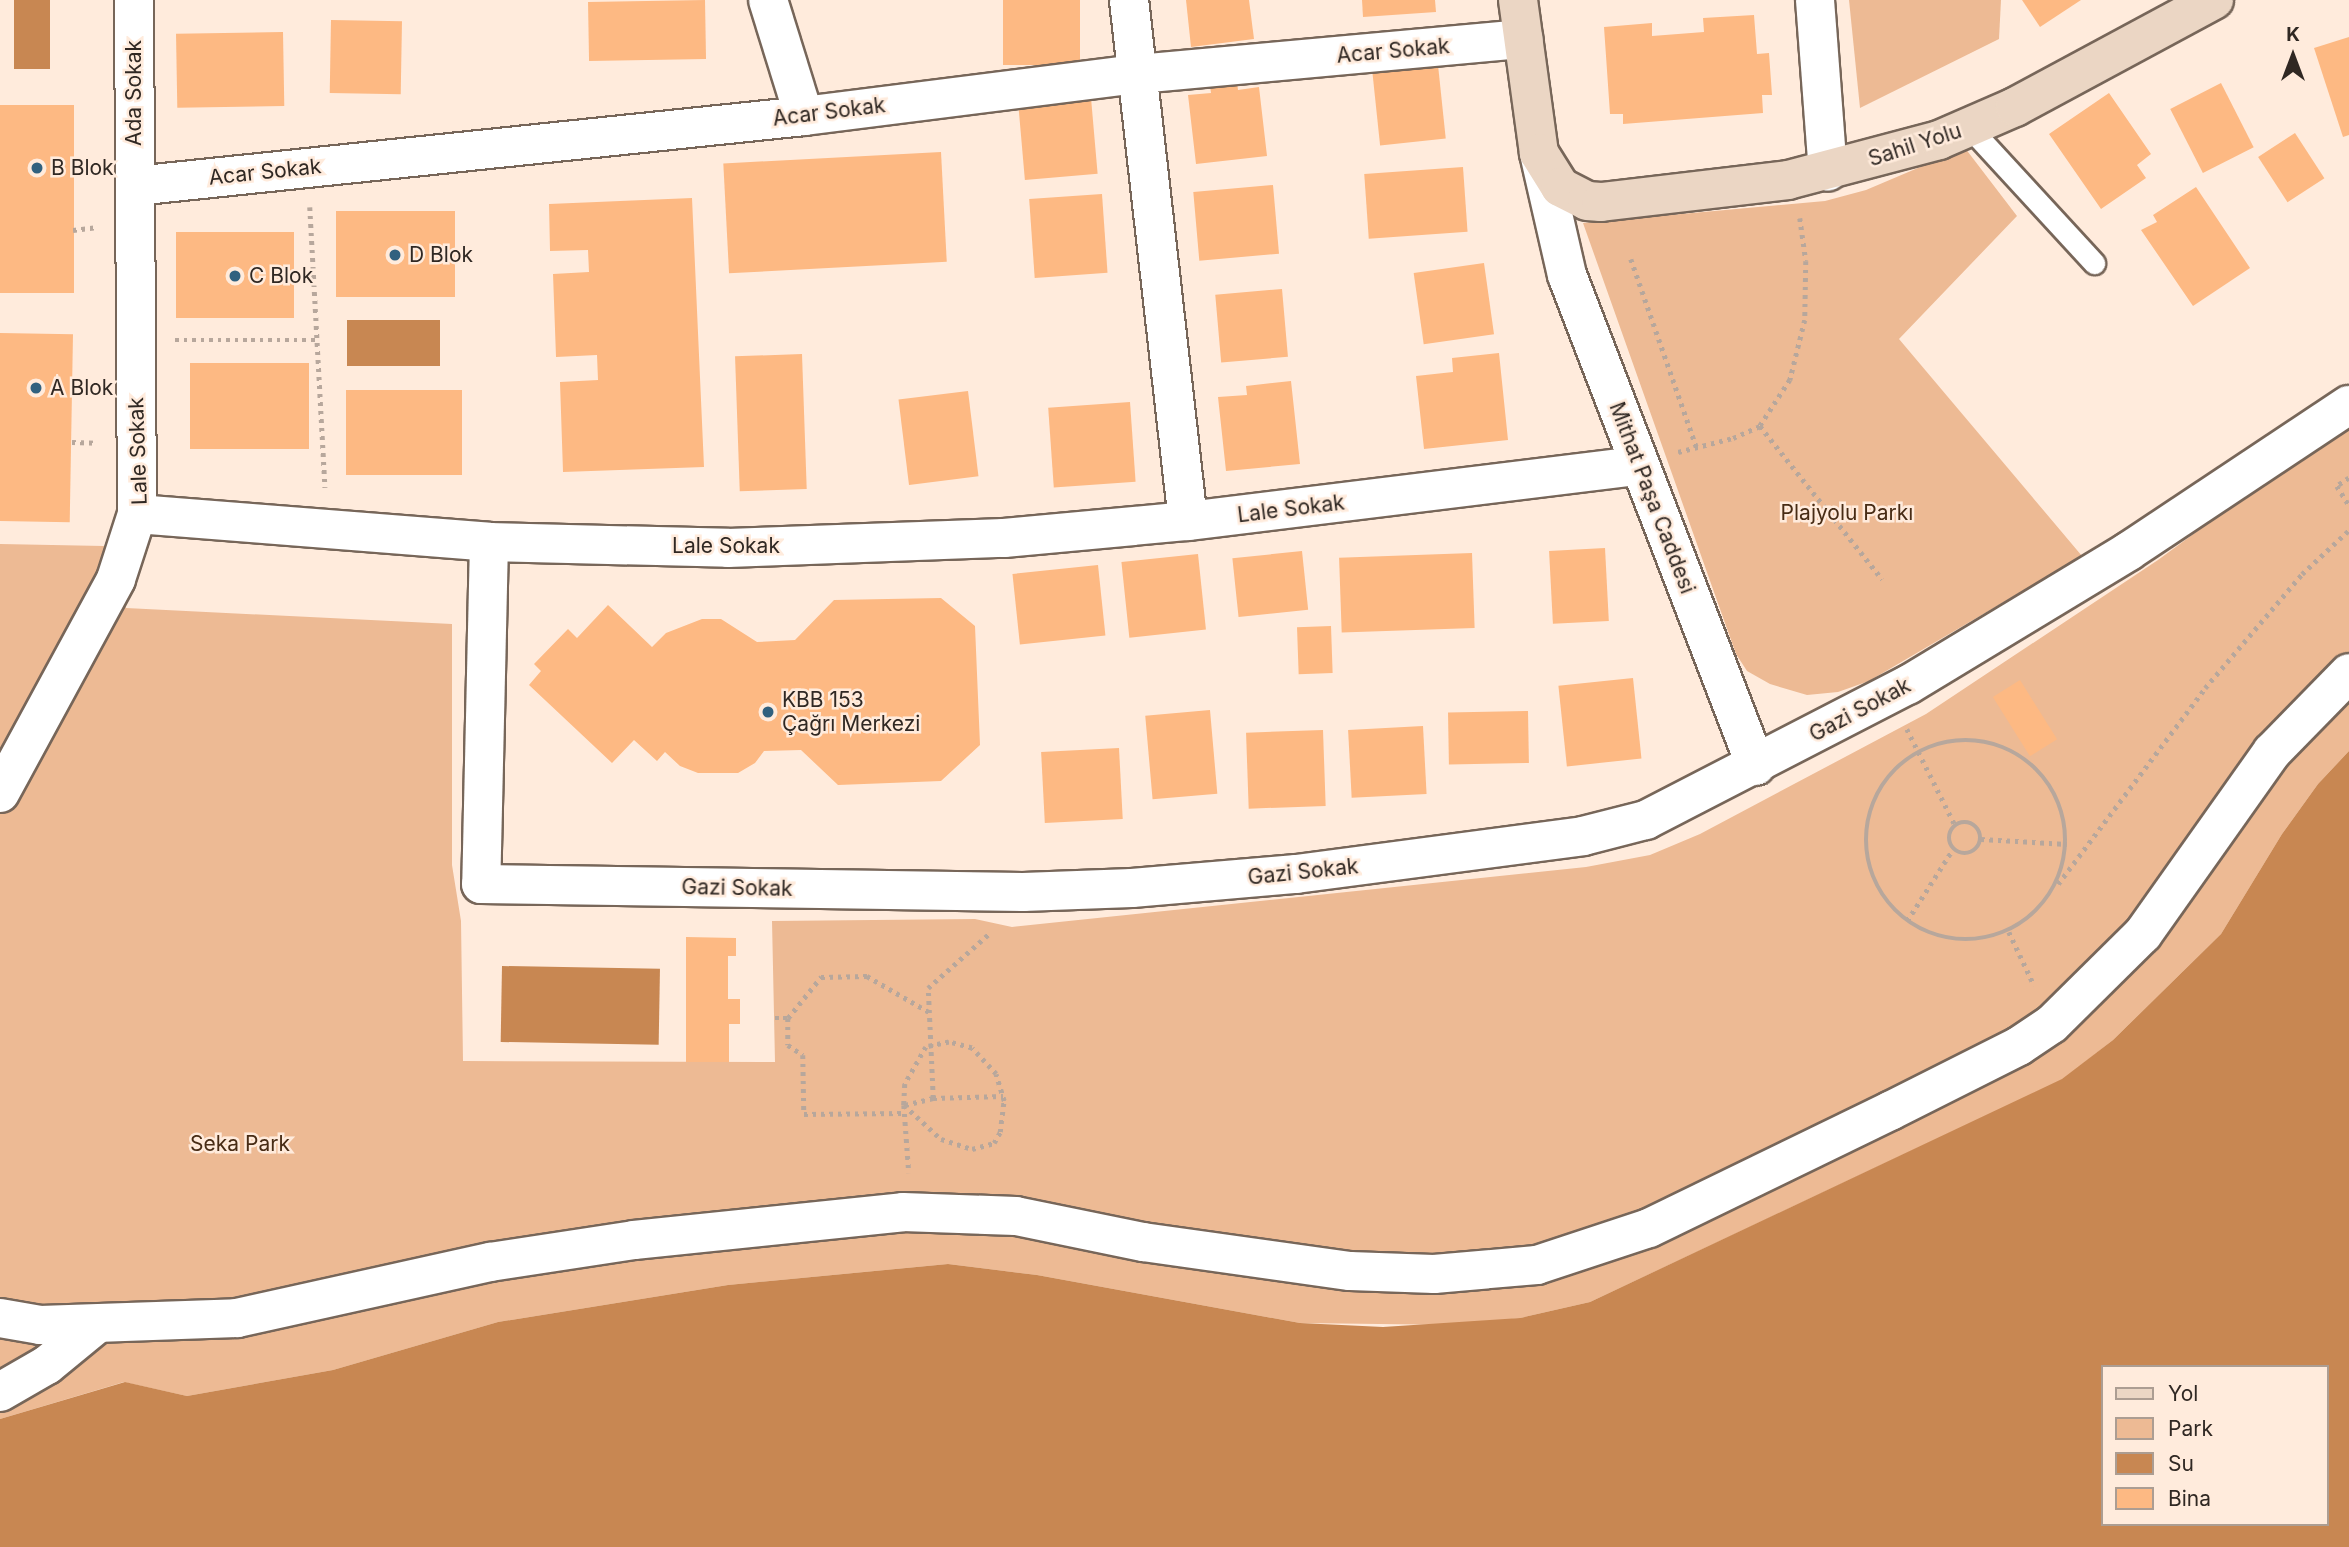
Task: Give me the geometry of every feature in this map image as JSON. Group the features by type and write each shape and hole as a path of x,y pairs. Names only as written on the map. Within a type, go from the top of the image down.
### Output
{"main road":[{"name":"Mithat Paşa Caddesi","path":"1518,0 1539,153 1560,187 1587,201"},
{"name":"Sahil Yolu","path":"1587,201 1788,180 1828,172 1969,127 2015,107 2214,0"}],"street":[{"name":"Ada Sokak","path":"134,0 135,186"},
{"path":"768,0 804,116"},
{"path":"1129,0 1188,521"},
{"path":"1815,0 1828,172"},
{"name":"Acar Sokak","path":"135,186 804,116 1138,74 1523,38"},
{"name":"Mithat Paşa Caddesi","path":"1539,153 1567,275 1756,766"},
{"name":"Lale Sokak","path":"135,186 137,514 489,542 728,548 1004,538 1188,521 1638,463"},
{"path":"1556,228 1562,215 1587,201"},
{"name":"Gazi Sokak","path":"489,542 481,884 1038,891 1132,888 1296,874 1583,836 1646,820 1890,695 2129,551 2349,405"},
{"path":"0,793 116,579 137,514"},
{"path":"0,1318 40,1325 237,1318 490,1262 720,1229 912,1212 1017,1216 1143,1242 1337,1270 1434,1274 1537,1265 1649,1228 1925,1093 2052,1024 2143,934 2272,752 2349,673"},
{"path":"0,1392 47,1365 97,1324"}],"lane":[{"path":"1969,127 2094,263"}],"path":[{"path":"1638,463 1698,449 1760,426 1790,380 1805,320 1803,226 1788,180"},
{"path":"310,202 325,503"},
{"path":"1631,259 1698,449"},
{"path":"136,337 317,340"},
{"path":"1760,426 1882,579"},
{"path":"2349,478 2337,486 2349,505"},
{"path":"2056,888 2067,844 2067,824 2056,793 2036,766 2007,748 1974,740 1940,743 1919,753 1885,781 1870,811 1865,845 1872,878 1889,906 1907,921 1945,939 1977,940 2009,932 2036,914 2056,888 2205,688 2302,575 2349,530"},
{"path":"1890,695 1955,825 1949,839 1953,849"},
{"path":"1955,825 1975,825 1981,839"},
{"path":"1981,839 2067,844"},
{"path":"1953,849 1968,853 1981,839"},
{"path":"1907,921 1953,849"},
{"path":"933,1098 928,988 1038,891"},
{"path":"2009,932 2052,1024"},
{"path":"905,1113 804,1114 803,1055 788,1045 788,1018 821,977 867,976 929,1012"},
{"path":"775,1018 788,1018"},
{"path":"904,1105 954,1147 984,1148 1000,1132 1003,1096 996,1074 972,1048 949,1042 930,1046 920,1052 910,1068 904,1105 912,1212"},
{"path":"904,1105 933,1098 1003,1096"}],"green space":[{"path":"1849,0 2001,0 1999,39 1860,108"},
{"name":"Plajyolu Parkı","path":"1965,148 2017,216 1899,339 2082,556 1869,681 1838,692 1807,695 1770,684 1747,671 1736,654 1583,223 1825,201 1866,190"},
{"name":"Seka Park","path":"2349,420 2349,751 2318,784 2282,834 2221,934 2113,1040 2062,1080 1590,1302 1520,1318 1459,1325 1300,1323 1037,1275 948,1264 728,1285 498,1322 333,1370 187,1396 124,1382 0,1419 0,544 104,546 126,608 452,624 452,865 461,921 463,1061 775,1062 772,921 975,919 1012,927 1586,867 1650,855 1700,834 1926,714 2158,560"}],"water":[{"path":"14,0 50,0 50,69 14,69"},
{"path":"347,320 440,320 440,366 347,366"},
{"path":"2349,751 2349,1547 0,1547 0,1419 125,1382 187,1396 333,1370 498,1322 728,1285 948,1264 1037,1275 1300,1323 1383,1327 1520,1318 1590,1302 2062,1079 2113,1040 2221,934 2282,834 2318,784"},
{"path":"502,966 660,969 659,1045 501,1042"}],"building":[{"path":"705,0 706,59 589,61 588,2"},
{"path":"1003,0 1080,0 1080,65 1003,65"},
{"path":"1186,0 1249,0 1254,39 1191,47"},
{"path":"1362,0 1435,0 1436,12 1363,17"},
{"path":"2022,0 2081,0 2040,27"},
{"path":"1754,15 1757,54 1769,53 1772,95 1762,95 1763,113 1623,124 1623,114 1610,114 1604,27 1652,23 1652,36 1704,32 1703,18"},
{"path":"331,20 402,21 401,94 330,93"},
{"path":"283,32 284,106 177,108 176,34"},
{"path":"2349,37 2349,135 2343,137 2314,48"},
{"path":"1438,65 1446,139 1380,145 1372,72"},
{"path":"1236,75 1238,90 1259,87 1267,156 1196,164 1188,95 1211,93 1209,78"},
{"path":"2221,83 2254,147 2203,173 2170,109"},
{"path":"2109,93 2151,154 2137,165 2146,178 2101,209 2049,134"},
{"path":"1091,98 1098,174 1025,180 1018,104"},
{"name":"B Blok","path":"0,105 74,105 74,293 0,293"},
{"path":"2295,133 2324,178 2288,202 2258,157"},
{"path":"941,152 947,262 729,273 723,163"},
{"path":"1463,167 1468,232 1369,239 1364,174"},
{"path":"1273,185 1279,254 1199,261 1193,192"},
{"path":"2196,187 2250,268 2193,306 2141,230 2157,222 2153,215"},
{"path":"1102,194 1108,273 1035,278 1029,199"},
{"path":"692,198 704,467 563,472 560,382 598,380 597,355 556,357 553,274 589,272 588,250 550,251 549,204"},
{"name":"D Blok","path":"336,211 455,211 455,297 336,297"},
{"name":"C Blok","path":"176,232 294,232 294,318 176,318"},
{"path":"1484,263 1494,334 1424,344 1414,273"},
{"path":"1282,289 1288,357 1221,363 1215,295"},
{"name":"A Blok","path":"0,333 73,334 70,522 0,521"},
{"path":"1499,353 1508,440 1424,449 1416,376 1453,372 1452,358"},
{"path":"802,354 807,489 740,491 735,356"},
{"path":"190,363 309,363 309,449 190,449"},
{"path":"1291,381 1300,464 1226,471 1218,397 1247,395 1246,386"},
{"path":"346,390 462,390 462,475 346,475"},
{"path":"968,391 978,476 909,485 899,400"},
{"path":"1130,402 1136,482 1054,488 1048,408"},
{"path":"1605,548 1609,621 1553,624 1549,551"},
{"path":"1302,551 1308,610 1239,617 1232,558"},
{"path":"1472,553 1475,628 1342,633 1339,558"},
{"path":"1198,554 1206,630 1129,638 1121,562"},
{"path":"1098,565 1105,636 1020,645 1012,574"},
{"name":"KBB 153 Çağrı Merkezi","path":"941,598 975,626 980,745 941,781 838,785 801,750 764,751 755,763 738,773 698,773 680,766 665,752 657,761 634,740 612,763 529,685 541,671 534,664 568,629 577,638 608,605 652,647 666,633 702,619 721,619 757,642 795,640 834,600"},
{"path":"1331,626 1333,673 1299,674 1297,627"},
{"path":"1633,678 1641,759 1567,766 1558,686"},
{"path":"2020,680 2057,739 2030,756 1993,697"},
{"path":"1210,710 1217,794 1153,799 1145,716"},
{"path":"1528,711 1529,763 1449,764 1448,712"},
{"path":"1423,726 1427,794 1352,798 1348,730"},
{"path":"1323,730 1326,806 1249,809 1246,733"},
{"path":"1119,748 1123,819 1045,823 1041,752"},
{"path":"686,937 736,938 736,956 728,956 728,999 740,999 740,1024 729,1024 729,1062 686,1062"}],"place":[{"name":"B Blok","path":"37,168"},
{"name":"D Blok","path":"395,255"},
{"name":"C Blok","path":"235,276"},
{"name":"A Blok","path":"36,388"},
{"name":"KBB 153 Çağrı Merkezi","path":"768,712"}]}
